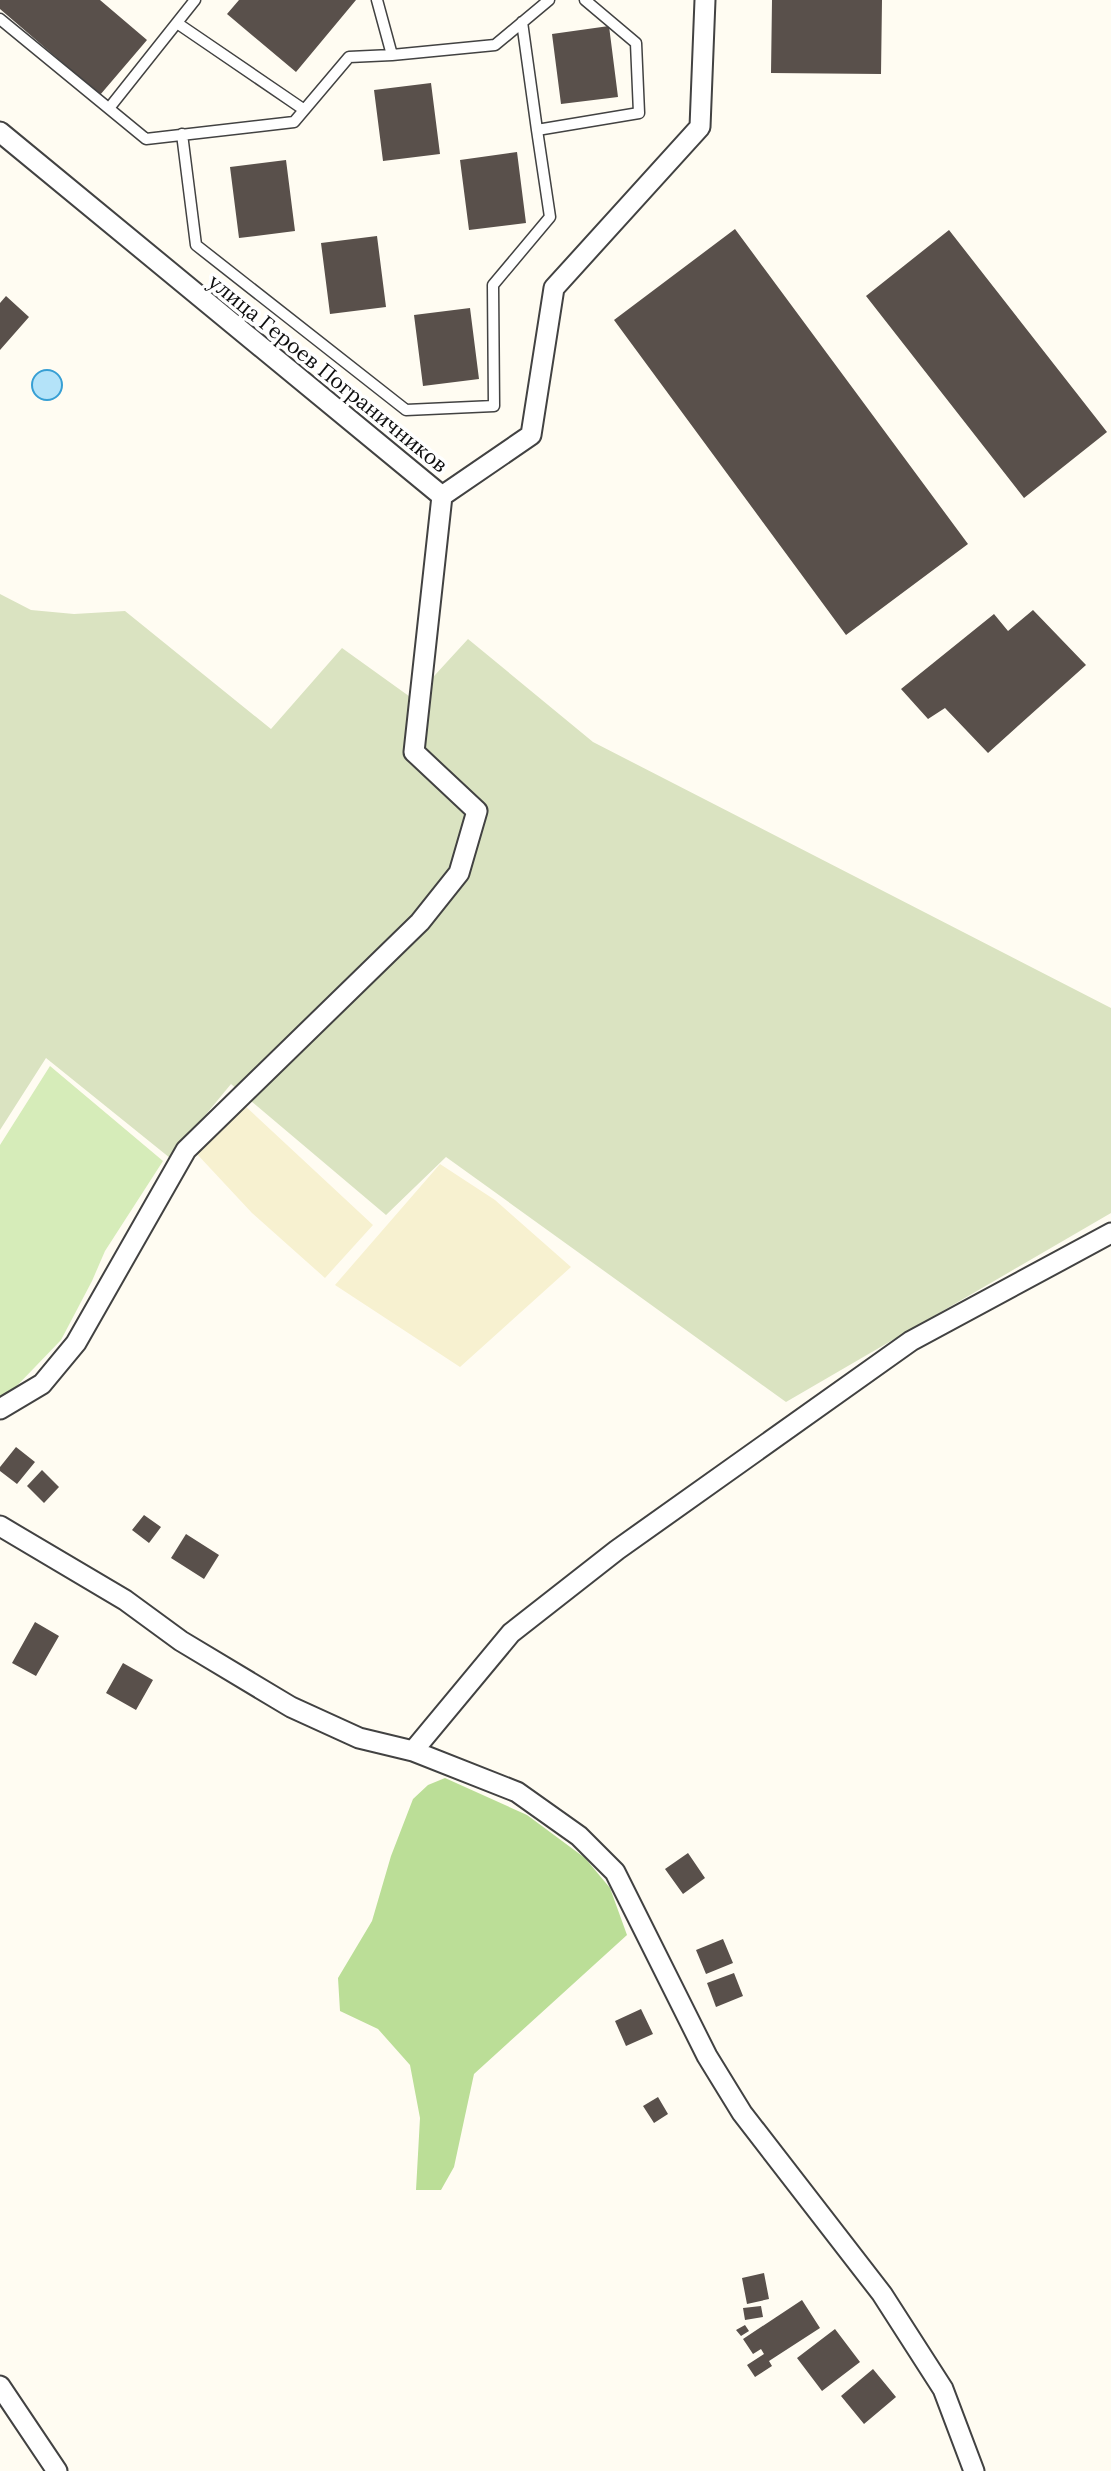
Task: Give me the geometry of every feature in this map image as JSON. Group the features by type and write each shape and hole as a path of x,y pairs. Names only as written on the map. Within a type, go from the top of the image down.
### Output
{"street":[{"path":"442,496 531,435 554,288 700,127 705,0"},
{"name":"улица Героев Пограничников","path":"0,132 442,496 414,752 477,811 458,873 420,922 186,1150 76,1343 42,1384 0,1409"},
{"path":"413,1751 511,1633 617,1550 911,1341 1111,1233"},
{"path":"0,1526 125,1600 181,1642 291,1707 359,1738 413,1751 517,1792 579,1836 615,1872 707,2056 742,2113 882,2294 943,2389 974,2471"},
{"path":"0,2386 57,2471"}],"lane":[{"path":"110,107 195,0"},
{"path":"377,0 392,55"},
{"path":"0,19 146,138 294,122 349,57 495,45 549,0"},
{"path":"537,130 639,113 636,43 585,0"},
{"path":"182,135 196,245 406,410 494,406 493,285 550,217 522,22"},
{"path":"177,23 303,109"}],"shaded area":[{"path":"243,1104 373,1225 325,1278 252,1213 196,1153"},
{"path":"440,1164 495,1200 571,1267 460,1367 335,1285"}],"green space":[{"path":"0,594 31,610 74,614 125,611 271,729 342,648 413,699 468,639 593,742 1111,1008 1111,1213 786,1402 446,1157 386,1215 231,1084 170,1158 46,1058 0,1130"},
{"path":"50,1066 163,1161 105,1251 61,1340 0,1400 0,1145"},
{"path":"445,1778 527,1815 585,1858 610,1888 627,1935 474,2074 454,2167 441,2190 416,2190 420,2118 410,2065 378,2029 340,2011 338,1978 372,1921 391,1856 413,1799 428,1785"}],"water":[{"path":"47,370 53,371 61,379 61,391 53,399 47,400 41,399 33,391 32,385 33,379 41,371"}],"building":[{"path":"0,0 100,0 147,40 100,95 0,9"},
{"path":"239,0 356,0 296,72 227,14"},
{"path":"772,0 882,0 881,74 771,73"},
{"path":"609,26 618,97 561,104 552,34"},
{"path":"431,83 440,154 383,161 374,90"},
{"path":"517,152 526,223 469,230 460,160"},
{"path":"286,160 295,231 239,238 230,167"},
{"path":"735,229 968,544 846,635 614,320"},
{"path":"949,230 1107,432 1024,498 866,296"},
{"path":"377,236 386,307 330,314 321,243"},
{"path":"6,296 29,317 0,350 0,303"},
{"path":"470,308 479,379 423,386 414,315"},
{"path":"1033,610 1086,665 988,753 945,708 928,719 901,689 994,614 1008,631"},
{"path":"16,1447 35,1462 17,1484 0,1471 0,1467"},
{"path":"42,1470 59,1487 44,1503 27,1486"},
{"path":"144,1515 161,1527 149,1543 132,1530"},
{"path":"186,1534 219,1555 204,1579 171,1558"},
{"path":"35,1622 59,1636 36,1676 12,1663"},
{"path":"123,1663 153,1680 136,1710 106,1693"},
{"path":"688,1853 705,1878 683,1894 665,1869"},
{"path":"723,1939 733,1963 706,1974 696,1950"},
{"path":"734,1973 743,1996 716,2007 707,1983"},
{"path":"641,2009 653,2034 626,2046 615,2021"},
{"path":"658,2097 668,2114 654,2123 643,2106"},
{"path":"764,2273 769,2299 747,2304 742,2278"},
{"path":"802,2300 820,2328 769,2361 772,2366 755,2377 747,2365 764,2354 761,2349 753,2354 743,2339"},
{"path":"761,2306 763,2317 745,2320 743,2308"},
{"path":"745,2325 749,2331 741,2336 736,2330"},
{"path":"835,2329 860,2362 822,2391 797,2358"},
{"path":"873,2369 896,2397 864,2424 841,2396"}]}
